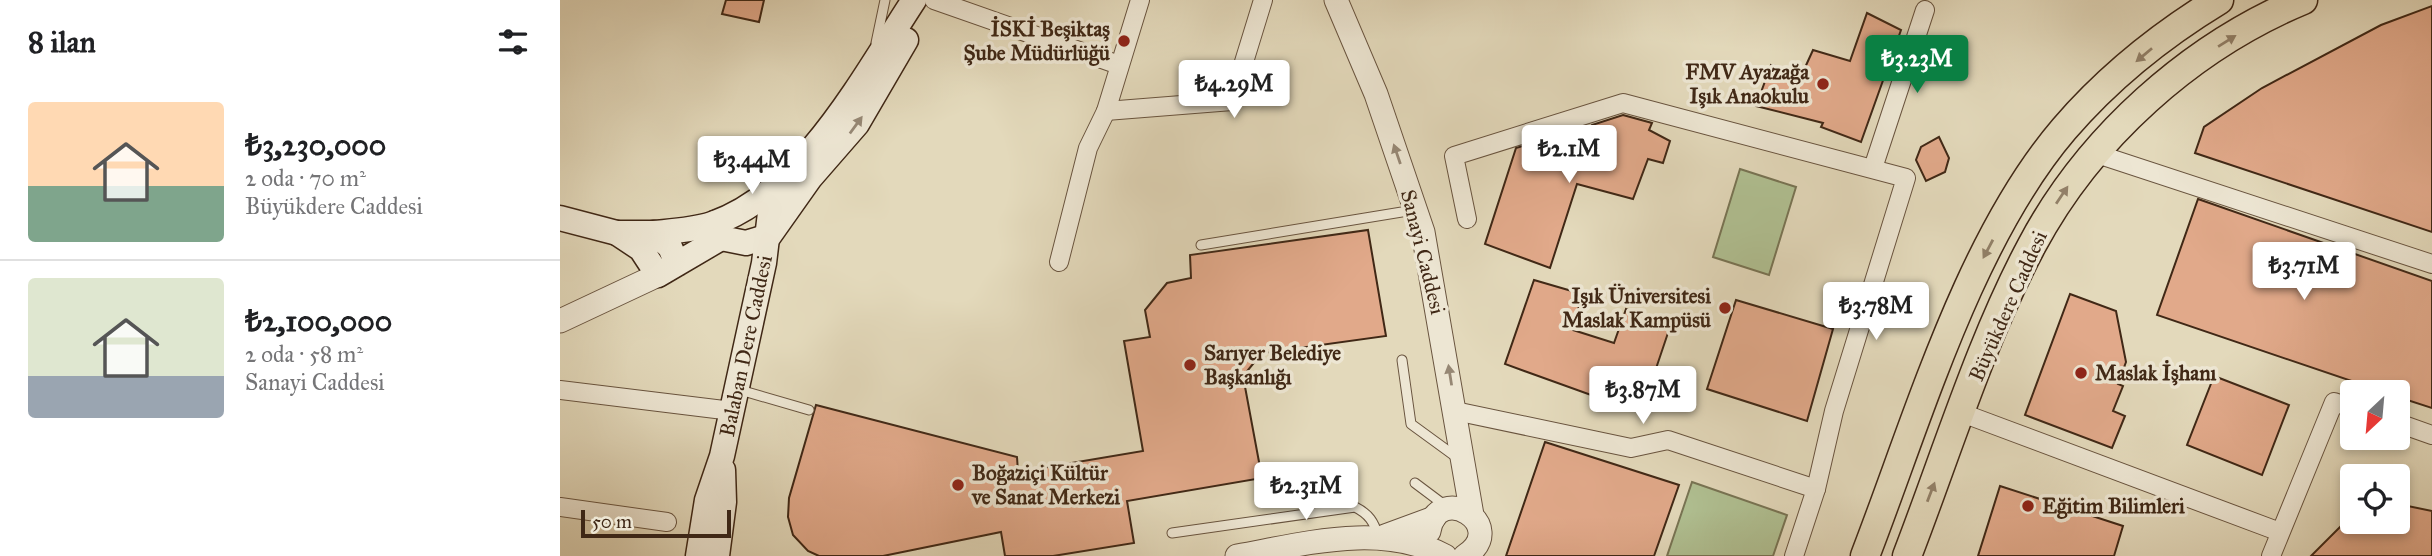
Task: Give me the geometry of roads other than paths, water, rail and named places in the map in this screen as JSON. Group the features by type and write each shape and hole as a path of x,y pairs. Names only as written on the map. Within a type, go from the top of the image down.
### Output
{"main road":[{"path":"668,270 790,172 846,107 915,0"},
{"path":"724,224 746,243 769,236 810,178 857,124 886,79 913,26 915,0"},
{"name":"Büyükdere Caddesi","path":"1866,556 1960,310 2014,200 2057,138 2087,104 2174,29 2219,0"},
{"name":"Büyükdere Caddesi","path":"1914,554 1994,329 2031,246 2067,188 2094,153 2139,107 2210,52 2256,23 2303,0"},
{"name":"Balaban Dere Caddesi","path":"698,556 707,499 722,456 769,236 770,213 790,172"},
{"path":"560,218 617,233 654,233 724,224"},
{"path":"617,233 668,270"},
{"path":"654,233 670,247 668,270"},
{"name":"Balaban Dere Caddesi","path":"721,551 724,502 722,456"}],"street":[{"path":"934,0 1119,65"},
{"path":"1059,262 1088,148 1105,111 1140,0"},
{"path":"1105,111 1232,101 1263,0"},
{"name":"Sanayi Caddesi","path":"1336,0 1376,94 1423,232 1472,515"},
{"path":"1873,169 1925,10"},
{"path":"1467,219 1454,156 1623,103 1906,178 1834,411 1816,489 1794,556"},
{"path":"2094,153 2432,264"},
{"path":"560,321 668,270"},
{"path":"560,390 734,400"},
{"path":"2271,556 2334,402 2340,404"},
{"path":"1455,411 1631,448 1668,440 1816,489"},
{"path":"1962,413 2280,532"},
{"path":"2410,427 2432,435"},
{"path":"560,507 667,522"},
{"path":"1312,556 1347,550 1441,513 1465,510 1472,515 1479,530 1456,553"},
{"path":"1441,513 1429,535 1456,553"},
{"path":"1237,556 1340,538 1406,540 1456,553"}],"lane":[{"path":"870,70 885,0"},
{"path":"1201,245 1416,210"},
{"path":"1402,360 1411,424 1464,462"},
{"path":"734,400 809,410"},
{"path":"1415,483 1441,513"},
{"path":"1172,533 1355,507 1365,512 1374,523 1379,538"}],"place":[{"name":"İSKİ Beşiktaş Şube Müdürlüğü","path":"1124,41"},
{"name":"FMV Ayazağa Işık Anaokulu","path":"1823,84"},
{"name":"Işık Üniversitesi Maslak Kampüsü","path":"1725,308"},
{"name":"Sarıyer Belediye Başkanlığı","path":"1190,365"},
{"name":"Maslak İşhanı","path":"2081,373"},
{"name":"Boğaziçi Kültür ve Sanat Merkezi","path":"958,485"},
{"name":"Eğitim Bilimleri","path":"2028,506"}]}
